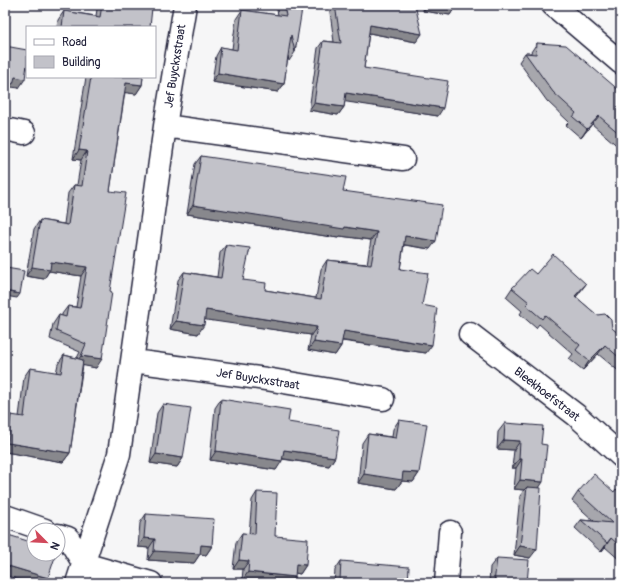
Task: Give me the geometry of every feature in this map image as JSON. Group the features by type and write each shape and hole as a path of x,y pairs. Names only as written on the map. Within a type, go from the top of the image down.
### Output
{"street":[{"name":"Jef Buyckxstraat","path":"80,574 119,454 165,126 185,5"},
{"path":"552,5 621,64"},
{"path":"165,126 403,159"},
{"name":"Bleekhoefstraat","path":"470,334 576,415 621,456"},
{"name":"Jef Buyckxstraat","path":"133,361 266,379 383,399"},
{"path":"5,516 26,523"},
{"path":"446,583 450,532"},
{"path":"66,537 68,538 80,574 151,583"}],"building":[{"path":"102,5 131,5 152,8 150,26 62,26 64,11 100,17"},
{"path":"284,5 301,5 302,9 295,52 291,35 284,84 218,73 221,47 237,50 242,10 286,16"},
{"path":"335,5 369,5 376,7 376,5 415,5 422,34 370,25 364,68 448,81 443,108 346,93 344,107 314,103 323,41 341,43"},
{"path":"537,43 566,45 621,92 621,135 599,116 587,129 573,117 576,113 553,92 525,53 536,54"},
{"path":"5,46 26,50 25,79 15,77 13,84 5,83"},
{"path":"91,78 143,78 142,85 126,83 110,191 126,193 110,291 112,292 102,359 81,356 86,344 56,331 59,315 66,317 68,306 80,308 87,267 51,262 50,270 32,267 40,220 68,225 74,185 82,186 87,151 79,150"},
{"path":"201,156 346,177 343,191 442,205 436,241 405,236 400,269 428,273 422,305 437,308 432,345 344,331 341,346 314,342 317,327 206,310 204,325 176,321 184,272 221,278 226,245 250,248 243,280 266,283 265,290 321,299 327,260 371,265 377,232 345,227 344,229 193,205"},
{"path":"5,165 7,165 5,180"},
{"path":"553,254 586,284 575,296 597,315 605,314 611,320 612,328 621,336 621,359 605,345 589,361 576,350 580,345 545,315 542,319 526,305 529,302 512,288 530,269 536,274"},
{"path":"6,268 24,271 20,294 5,291"},
{"path":"64,355 83,360 70,453 8,443 11,415 24,417 30,368 61,373"},
{"path":"221,399 290,410 288,422 339,430 335,457 284,450 282,461 216,451"},
{"path":"163,404 191,408 183,458 156,454"},
{"path":"399,420 427,424 419,473 403,472 402,480 364,474 368,434 396,438"},
{"path":"505,423 543,426 541,444 547,445 543,482 520,480 522,459 519,459 520,441 504,440"},
{"path":"594,474 614,492 616,489 621,493 621,547 611,538 607,543 581,520 612,523 578,492"},
{"path":"527,487 541,488 537,549 520,546"},
{"path":"257,492 277,493 275,536 308,539 306,565 296,564 295,577 248,572 249,561 239,560 242,533 255,534"},
{"path":"146,514 214,519 212,546 201,545 200,554 154,551 155,539 144,538"},
{"path":"5,534 26,541 26,562 53,562 48,578 5,565"},
{"path":"497,558 529,560 527,583 494,583"},
{"path":"341,561 409,567 408,583 351,583 351,581 340,580"}]}
